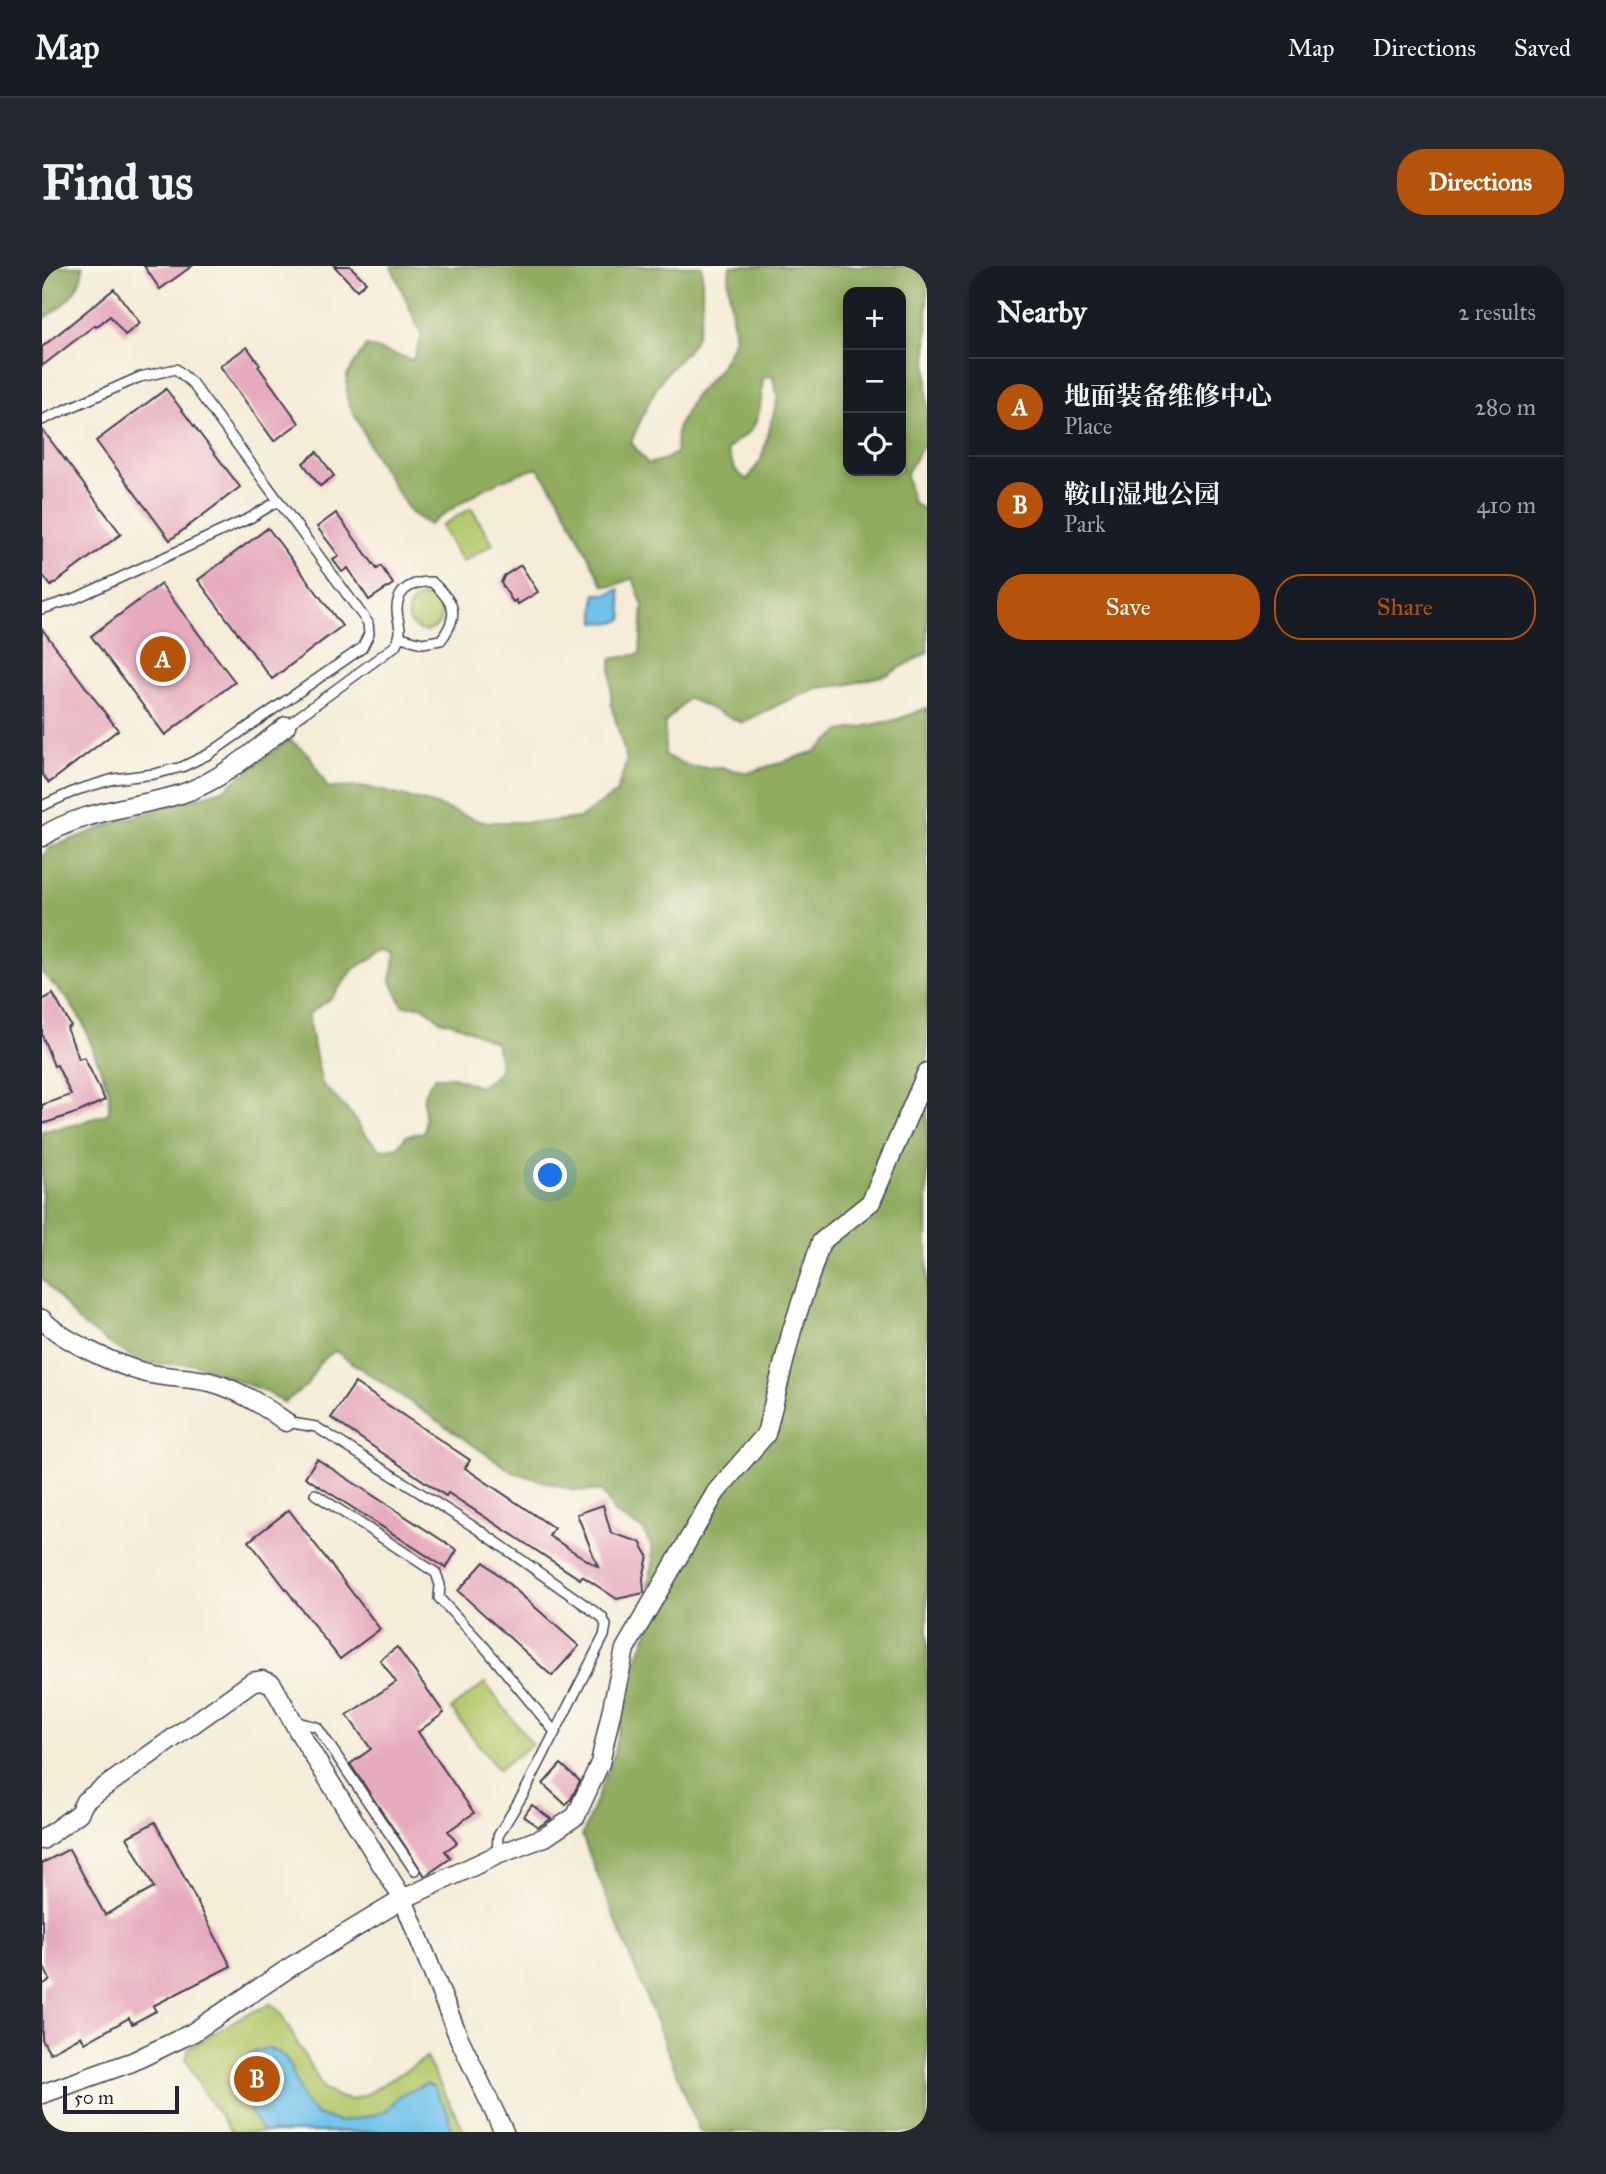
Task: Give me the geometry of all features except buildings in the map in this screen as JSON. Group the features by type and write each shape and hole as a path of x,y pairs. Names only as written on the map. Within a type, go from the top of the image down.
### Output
{"street":[{"path":"42,837 118,808 153,801 214,780 286,726"},
{"path":"42,2094 132,2062 192,2033 292,1966 403,1899 497,1854 545,1837 576,1816 600,1763 625,1649 716,1492 766,1434 792,1330 821,1242 871,1202 927,1072"},
{"path":"42,1319 77,1345 144,1373 208,1382 226,1388 265,1407 286,1422"},
{"path":"42,1840 79,1813 85,1801 252,1682 272,1684 403,1899 459,2038 504,2132"}],"lane":[{"path":"42,420 140,377 176,369 192,383 368,623 369,634 362,648 209,754 182,767 114,779 77,790 42,806"},
{"path":"42,610 76,598 226,530 278,501"},
{"path":"286,726 395,646 401,637 397,607 404,590 416,581 432,582 451,605 454,614 450,627 441,640 422,643 401,637"},
{"path":"286,1422 316,1427 479,1530 602,1617 606,1625 604,1636 525,1791 498,1836 497,1854"},
{"path":"315,1494 436,1573 439,1598 483,1645 555,1732"},
{"path":"293,1721 317,1727 415,1871"}],"green space":[{"path":"42,266 83,266 76,290 45,318 42,317"},
{"path":"391,266 702,266 701,310 696,336 690,348 657,387 631,442 648,464 676,453 677,429 693,398 720,368 735,339 728,284 730,266 910,266 927,277 927,442 906,475 913,503 927,511 927,653 889,674 846,685 818,688 742,723 688,698 665,723 665,756 692,767 722,768 748,773 816,751 841,731 896,720 927,708 927,2132 700,2132 582,1836 614,1754 627,1685 656,1610 648,1585 653,1564 652,1547 643,1530 614,1513 602,1491 572,1490 513,1472 335,1351 320,1362 307,1385 284,1403 270,1393 194,1364 145,1364 113,1346 78,1321 42,1278 42,1131 75,1125 109,1113 109,1091 83,1023 66,997 42,973 42,857 51,847 123,820 223,790 289,739 309,755 328,788 367,787 433,804 482,822 544,822 580,818 616,793 627,761 611,704 611,659 640,654 643,606 633,578 613,586 603,585 559,498 538,468 507,478 480,491 429,525 410,512 373,453 347,399 347,375 366,346 413,360 422,336","holes":["772,375 778,397 761,460 747,480 736,471 727,451 753,428 760,407 763,378","388,949 396,953 391,981 403,1006 423,1006 440,1020 461,1026 496,1043 500,1065 497,1074 479,1087 454,1077 435,1077 425,1092 424,1132 406,1136 398,1147 381,1150 322,1084 309,1014 332,997 354,969"]},
{"path":"471,508 493,544 462,562 441,526"},
{"path":"425,597 437,602 442,614 437,626 425,631 413,626 408,614 413,602"},
{"path":"485,1683 532,1744 498,1770 451,1709"},
{"path":"271,2004 279,2011 324,2090 352,2100 369,2093 426,2058 465,2132 232,2132 205,2095 186,2060 188,2049 241,2017"}],"water":[{"path":"619,589 623,619 615,623 595,622 595,594 609,594"},
{"path":"268,2048 283,2055 290,2065 302,2099 316,2115 340,2122 372,2116 386,2111 398,2097 426,2083 433,2086 448,2113 451,2131 263,2132 242,2093 237,2075 241,2061 247,2055"}],"place":[{"name":"地面装备维修中心","path":"163,659"},
{"name":"鞍山湿地公园","path":"257,2079"}]}
